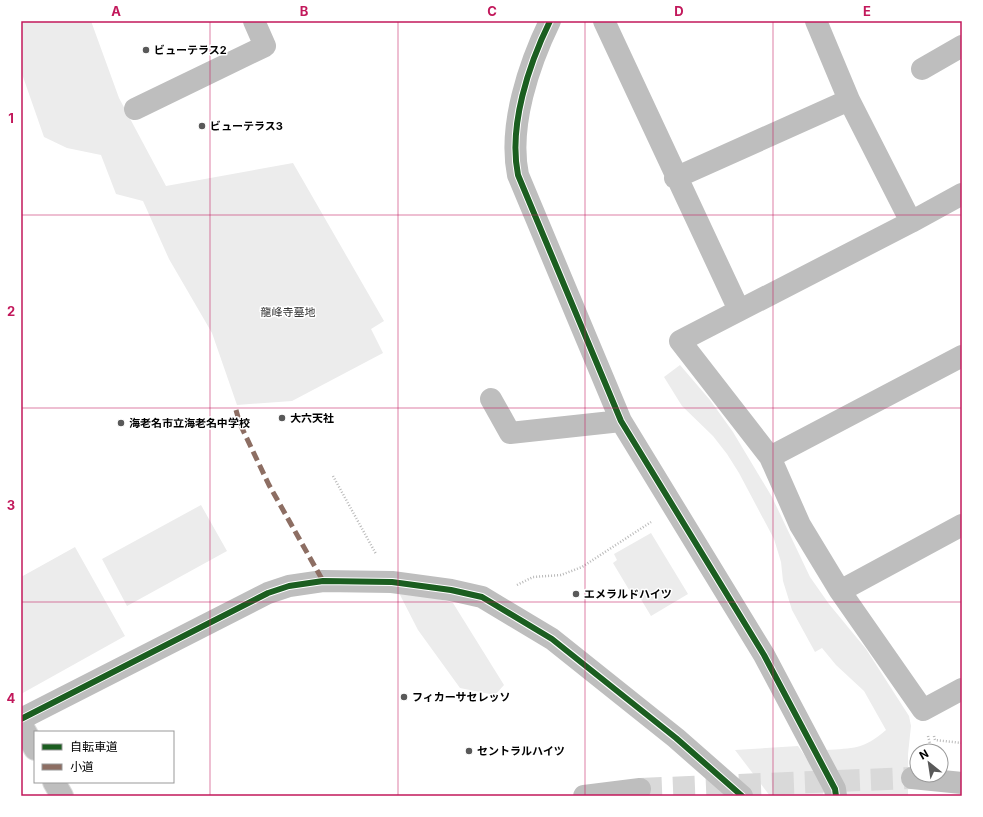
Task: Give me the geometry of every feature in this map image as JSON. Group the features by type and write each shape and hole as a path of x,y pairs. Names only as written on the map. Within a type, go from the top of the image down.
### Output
{"street":[{"path":"136,109 266,46 254,21"},
{"path":"550,21 538,46 520,103 515,161 518,175 621,421 764,655 835,790 836,796"},
{"path":"604,21 675,178 739,310"},
{"path":"816,21 849,100 911,222"},
{"path":"922,69 962,46"},
{"path":"675,178 849,100"},
{"path":"962,194 911,222 680,341 770,457 800,524 840,591 923,710 962,689"},
{"path":"770,457 962,356"},
{"path":"491,399 510,433 621,421"},
{"path":"840,591 962,525"},
{"path":"21,719 268,593 289,586 322,581 392,582 451,590 482,597 552,639 670,734 742,796"},
{"path":"21,724 34,747"},
{"path":"949,782 962,783"},
{"path":"55,783 62,796"},
{"path":"584,796 640,790"}],"path":[{"path":"333,476 392,582"},
{"path":"547,576 561,575 582,567 648,524"},
{"path":"928,733 930,743"}],"green space":[{"name":"龍峰寺墓地","path":"21,21 91,21 119,98 166,186 293,163 384,321 371,329 383,353 292,401 237,405 212,333 169,259 143,201 116,194 101,155 67,148 44,137 21,71"},
{"path":"680,365 710,400 733,432 772,497 810,577 829,604 866,649 909,716 911,726 908,754 908,796 841,796 825,750 858,747 878,737 886,730 864,691 836,665 822,648 815,652 792,610 783,581 781,562 774,539 739,473 713,436 682,406 664,377"},
{"path":"201,505 227,551 127,606 102,559"},
{"path":"651,533 688,594 651,616 639,596 634,598 613,563 617,560 614,554"},
{"path":"75,547 125,636 21,694 21,577"},
{"path":"398,591 421,594 453,603 504,685 495,695 460,688 418,630"},
{"path":"798,746 818,775 824,796 770,796 735,750"}],"tunnel":[{"path":"640,789 909,778"}],"marked path":[{"path":"236,410 240,424 269,485 323,581"}],"cycle path":[{"path":"550,21 535,56 522,96 516,136 518,175 621,421 764,655 835,789 836,796"},
{"path":"21,719 268,593 289,586 323,581 392,582 451,590 482,597 552,639 676,738 742,796"}],"place":[{"name":"ビューテラス2","path":"146,50"},
{"name":"ビューテラス3","path":"202,126"},
{"name":"大六天社","path":"282,418"},
{"name":"海老名市立海老名中学校","path":"121,423"},
{"name":"エメラルドハイツ","path":"576,594"},
{"name":"フィカーサセレッソ","path":"404,697"},
{"name":"セントラルハイツ","path":"469,751"}]}
